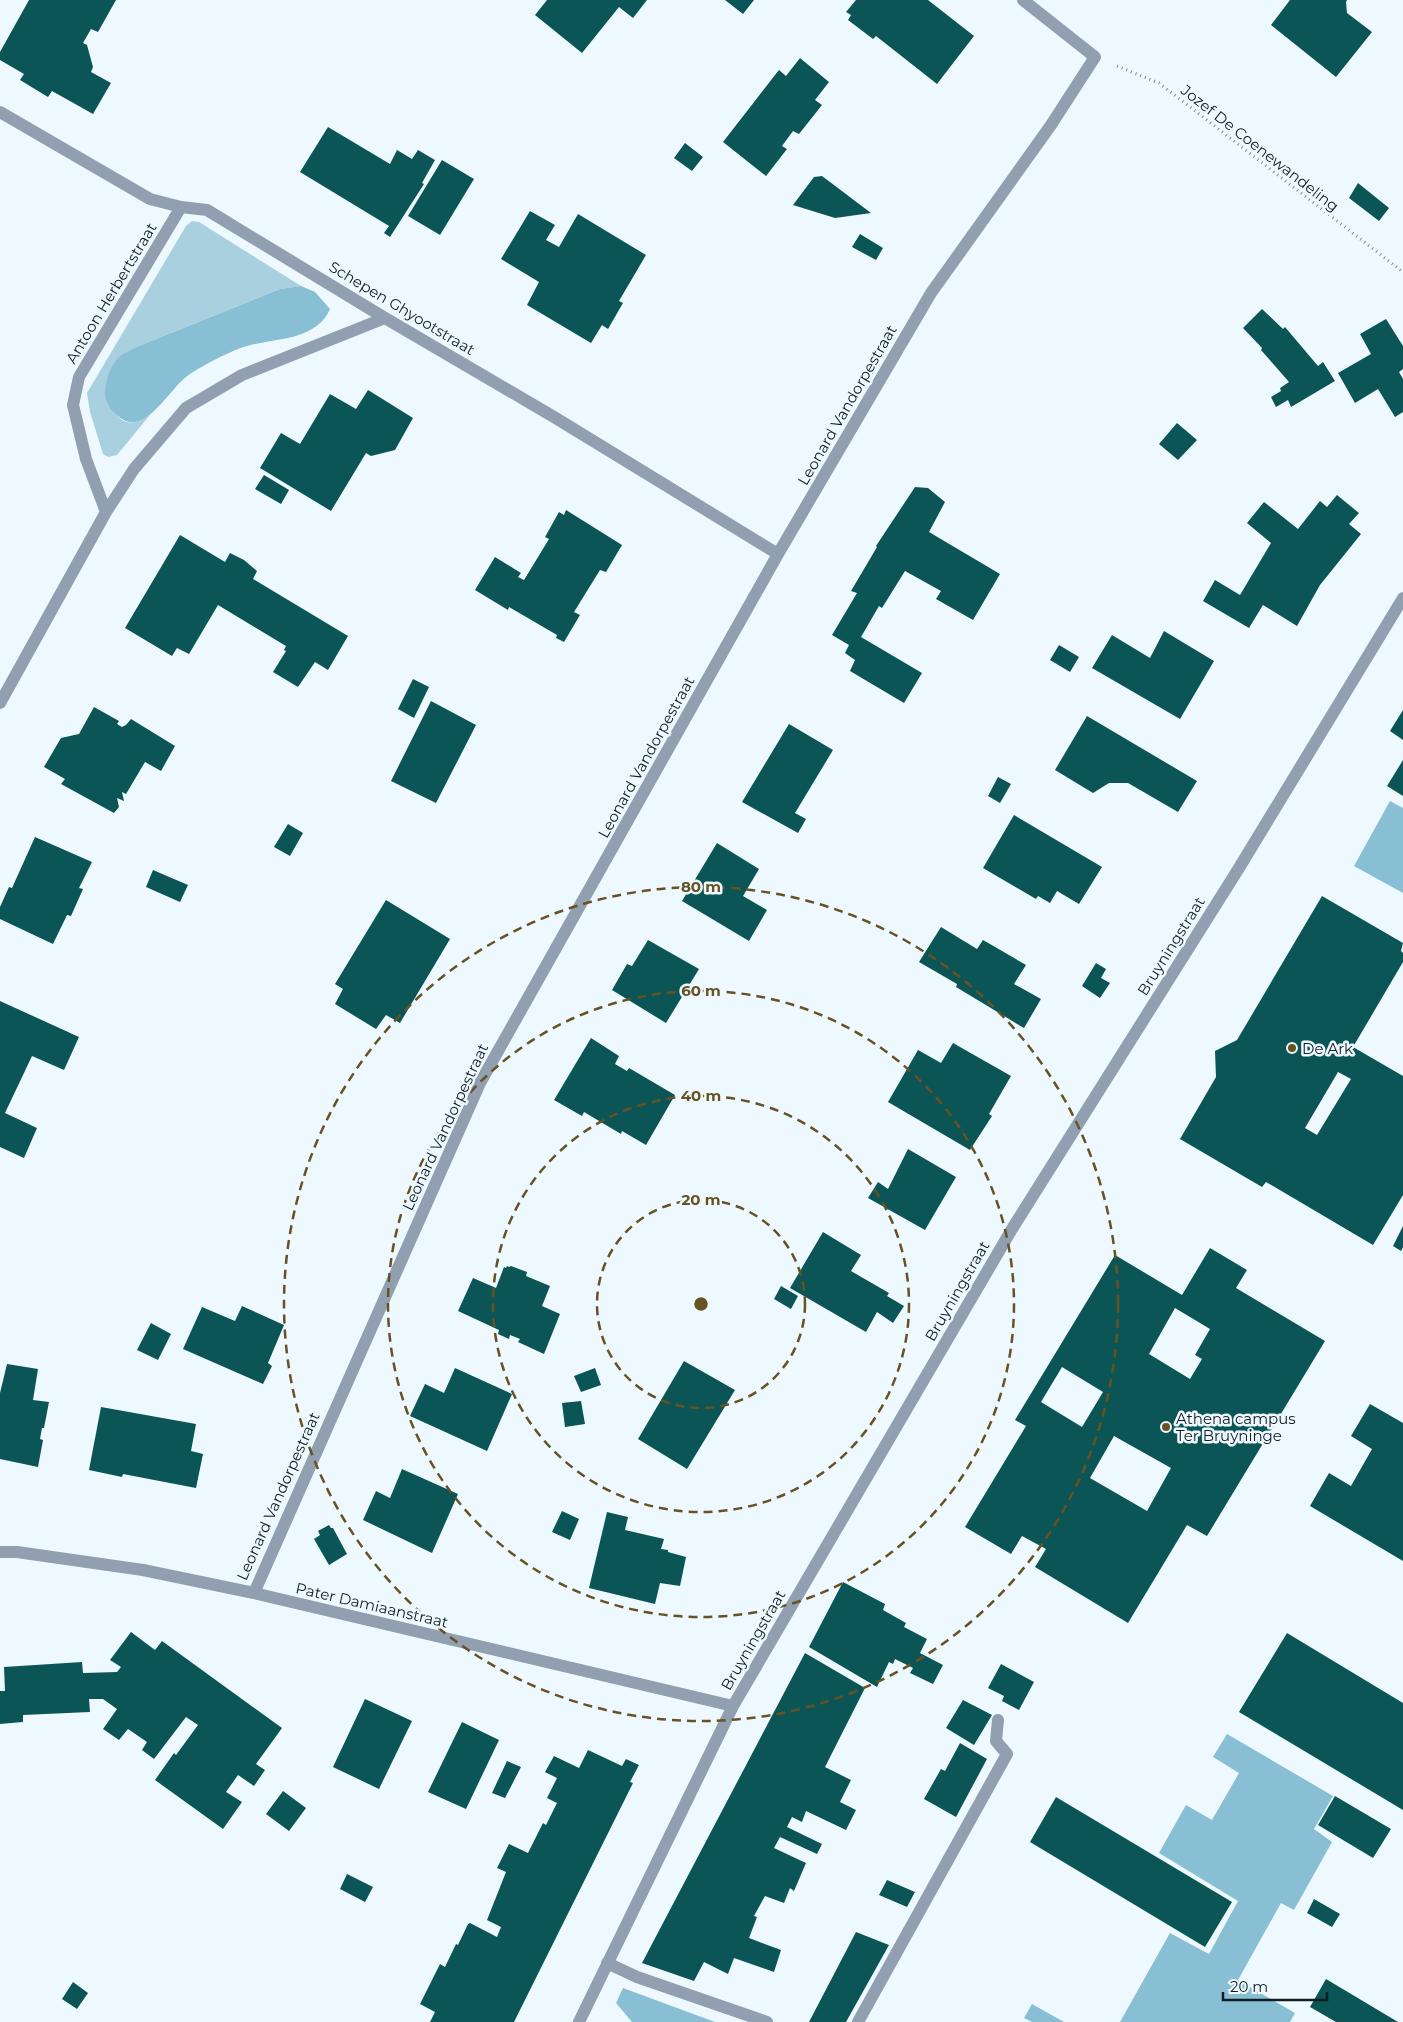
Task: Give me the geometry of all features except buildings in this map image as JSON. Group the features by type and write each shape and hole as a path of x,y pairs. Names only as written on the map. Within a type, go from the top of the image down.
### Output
{"street":[{"path":"1023,0 1095,57"},
{"name":"Leonard Vandorpestraat","path":"254,1593 480,1083 778,554 931,293 1051,125 1095,57"},
{"name":"Schepen Ghyootstraat","path":"0,112 150,200 181,207 207,210 385,318 563,422 778,554"},
{"name":"Antoon Herbertstraat","path":"106,512 86,459 73,405 79,377 181,207"},
{"path":"0,703 106,512 134,469 186,408 242,375 385,318"},
{"name":"Bruyningstraat","path":"579,2022 733,1706 1012,1229 1239,868 1403,598"},
{"name":"Pater Damiaanstraat","path":"0,1552 17,1552 143,1570 254,1593 733,1706"},
{"path":"858,2022 1007,1754 996,1741 998,1720"},
{"path":"607,1963 638,1977 767,2022"}],"path":[{"name":"Jozef De Coenewandeling","path":"1095,57 1159,83 1403,272"}],"shaded area":[{"path":"192,221 199,222 301,286 280,289 134,348 105,395 116,414 124,421 135,422 150,415 117,455 108,457 103,454 90,412 87,393 186,226"},
{"path":"301,286 315,292 330,309 324,319 315,327 294,337 241,348 206,364 180,382 156,410 142,420 130,422 125,420 115,413 107,403 105,389 110,370 115,361 124,354 134,348 280,289"},
{"path":"1390,801 1403,808 1403,893 1354,866"},
{"path":"1227,1734 1333,1796 1314,1829 1332,1842 1294,1910 1281,1903 1238,1980 1295,2013 1290,2022 1120,2022 1170,1933 1209,1954 1238,1901 1159,1853 1186,1805 1212,1820 1239,1773 1213,1757"},
{"path":"623,1988 715,2022 632,2022 616,2003"},
{"path":"1032,2004 1064,2022 1032,2022 1024,2018"}],"place":[{"name":"De Ark","path":"1292,1048"},
{"name":"Athena campus Ter Bruyninge","path":"1166,1427"}]}
